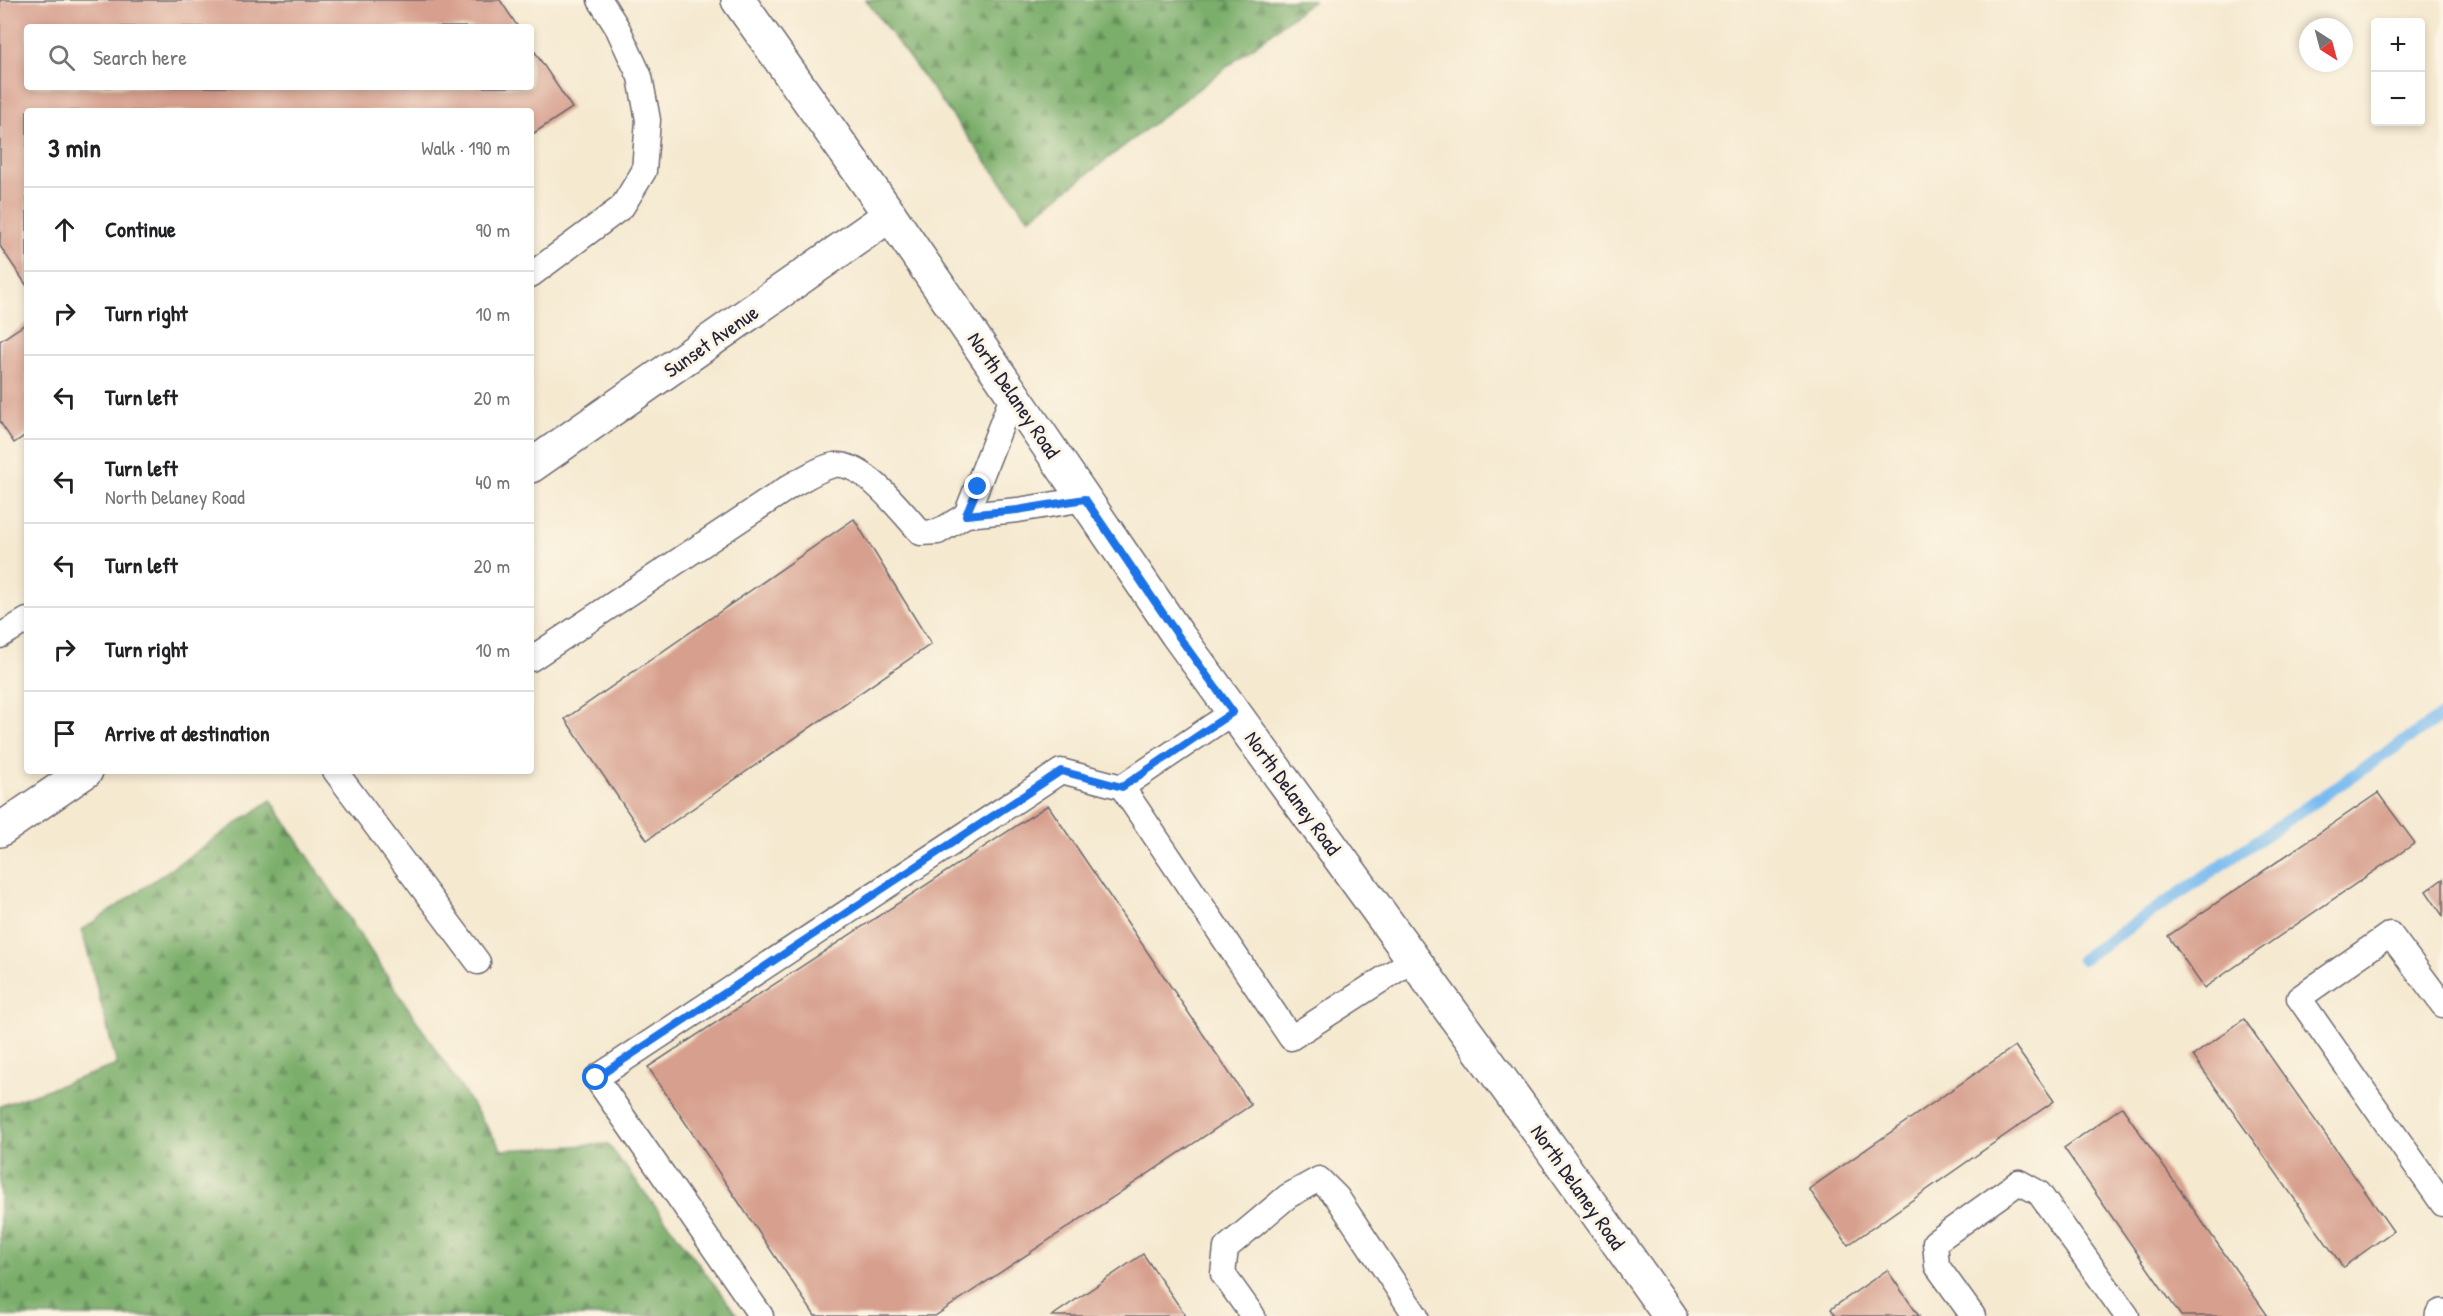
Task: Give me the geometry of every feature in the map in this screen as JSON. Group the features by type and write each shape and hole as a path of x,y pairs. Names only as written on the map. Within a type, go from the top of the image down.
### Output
{"street":[{"name":"North Delaney Road","path":"738,0 890,215 1177,634 1670,1316"},
{"name":"Sunset Avenue","path":"534,464 890,215"},
{"path":"0,830 82,774"}],"lane":[{"path":"534,273 622,207 644,171 648,120 640,76 618,29 600,0"},
{"path":"966,515 1013,395"},
{"path":"534,657 792,485 834,465 852,468 867,477 921,533 938,532 966,515 1017,510 1085,499"},
{"path":"0,636 24,622"},
{"path":"1122,787 1233,712"},
{"path":"761,1316 596,1078 1061,771 1122,787 1291,1038 1414,959"},
{"path":"347,775 478,962"},
{"path":"2443,1005 2390,934 2299,998 2443,1204"},
{"path":"1253,1316 1223,1274 1226,1248 1288,1196 1319,1179 1337,1197 1416,1316"},
{"path":"1973,1316 1937,1266 1935,1242 2019,1182 2039,1193 2127,1316"}],"green space":[{"path":"866,0 1314,0 1029,219"},
{"path":"271,800 502,1150 608,1144 738,1316 0,1316 0,1106 117,1065 82,930"}],"building":[{"path":"0,0 500,0 516,24 24,24 24,90 534,90 534,51 572,108 534,133 534,108 24,108 24,282 0,246"},
{"path":"24,325 24,436 14,443 0,422 0,341"},
{"path":"854,519 931,644 647,840 565,719"},
{"path":"2378,793 2415,843 2204,988 2168,936"},
{"path":"1048,805 1251,1105 935,1316 815,1316 648,1067"},
{"path":"2443,879 2443,916 2426,891"},
{"path":"2244,1019 2393,1231 2343,1267 2193,1056"},
{"path":"2015,1046 2054,1101 1848,1245 1809,1189"},
{"path":"2122,1107 2268,1316 2181,1316 2064,1148"},
{"path":"1143,1254 1186,1316 1052,1316"},
{"path":"1887,1270 1919,1316 1836,1316 1831,1309"}],"waterway":[{"path":"2082,959 2443,715"}],"route":[{"path":"596,1078 1061,771 1122,787 1233,712 1085,499 1017,510 966,515 978,487"}]}
